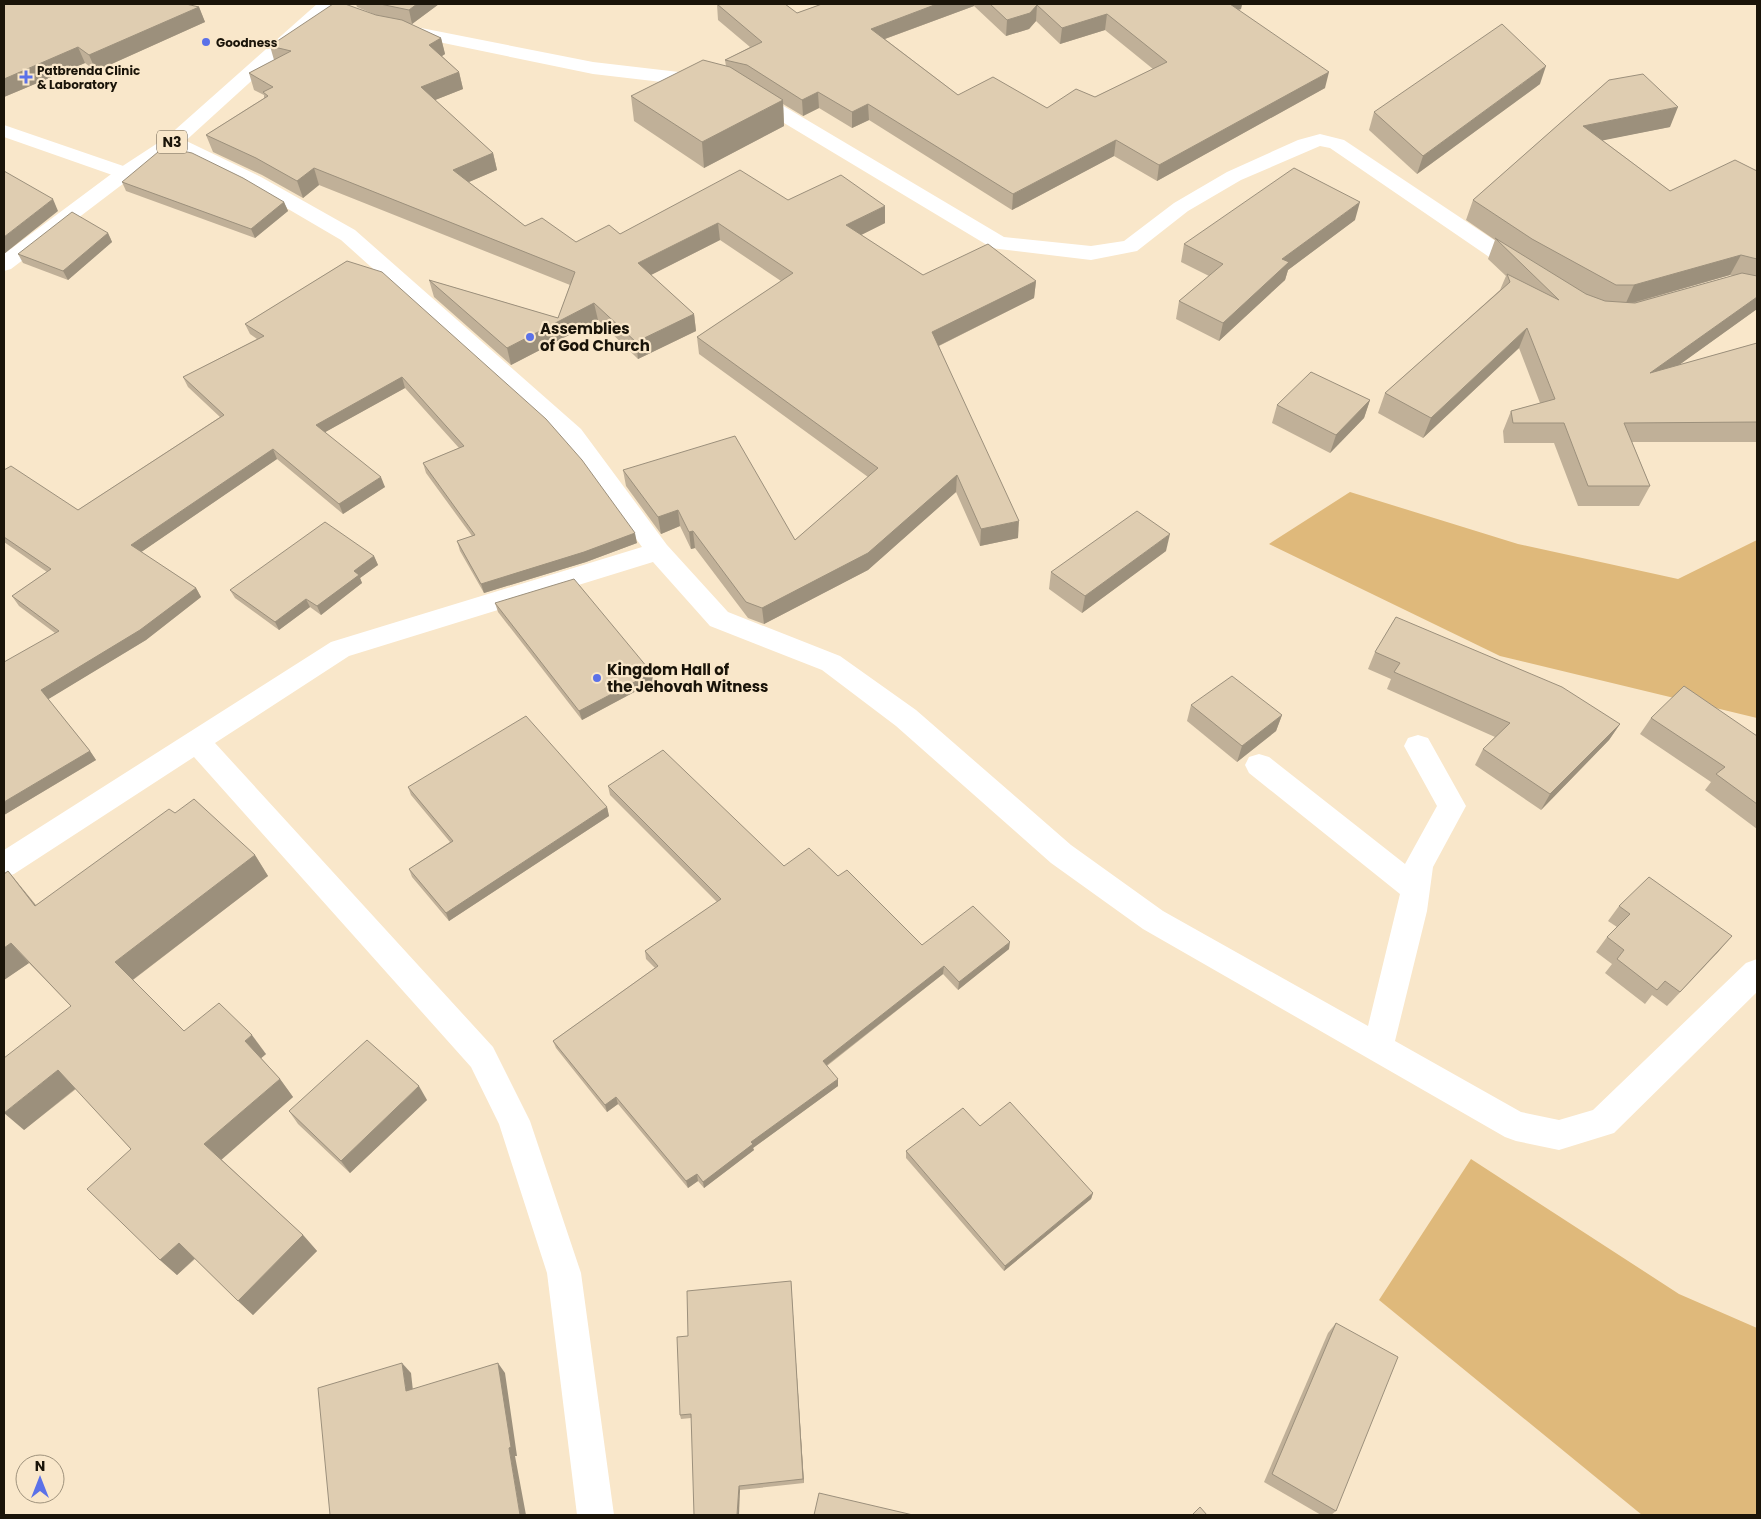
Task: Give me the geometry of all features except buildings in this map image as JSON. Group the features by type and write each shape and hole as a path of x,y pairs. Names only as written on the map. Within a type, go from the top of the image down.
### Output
{"street":[{"name":"N3","path":"4,264 125,173 174,141 334,6"},
{"path":"381,25 593,68 679,78 706,78 731,85 999,244 1091,253 1130,246 1181,207 1234,176 1305,144 1320,140 1337,144 1540,280"},
{"path":"4,131 125,173"},
{"path":"174,141 254,181 348,235 573,435 658,551 719,619 831,663 906,718 1061,854 1153,920 1516,1126 1559,1135 1603,1122 1757,972"},
{"path":"4,865 340,648 658,551"},
{"path":"196,741 482,1057 514,1121 564,1273 595,1515"},
{"path":"1378,1047 1412,911 1418,866 1452,806 1418,746"},
{"path":"1259,765 1415,889"}],"shaded area":[{"path":"1350,492 1518,544 1678,579 1757,540 1757,718 1500,656 1269,544"},
{"path":"1471,1159 1679,1294 1757,1328 1757,1515 1642,1515 1379,1300"}],"place":[{"name":"Goodness","path":"206,42"},
{"name":"Patbrenda Clinic & Laboratory","path":"26,77"},
{"name":"Assemblies of God Church","path":"530,337"},
{"name":"Kingdom Hall of the Jehovah Witness","path":"597,678"}]}
